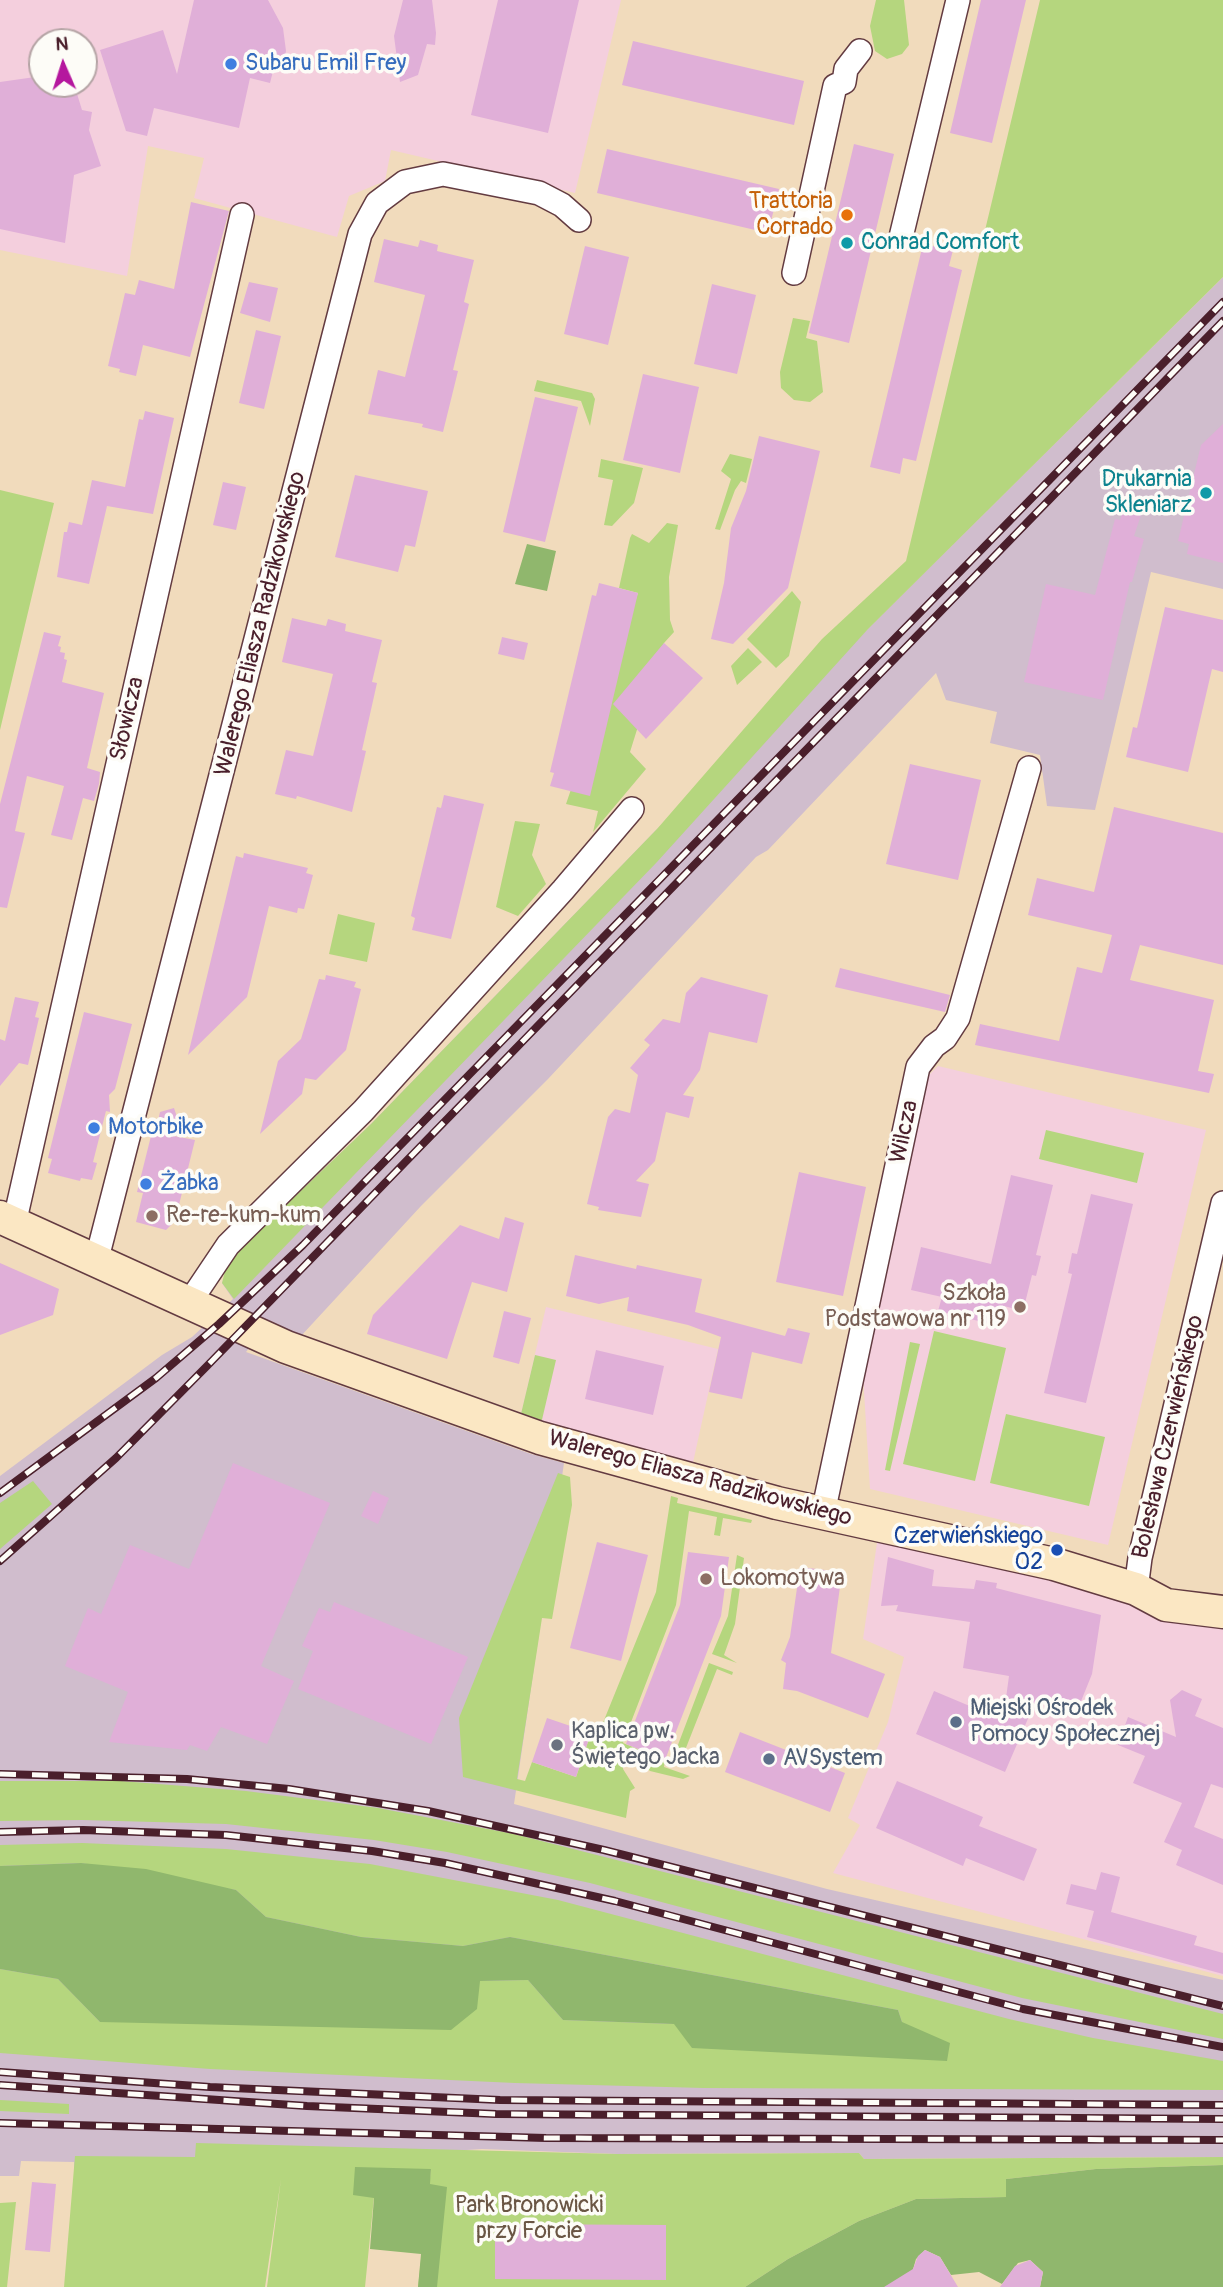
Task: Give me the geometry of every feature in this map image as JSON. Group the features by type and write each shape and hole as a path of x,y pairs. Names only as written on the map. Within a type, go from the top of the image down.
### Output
{"street":[{"path":"901,237 958,0"},
{"path":"794,273 831,116 835,86 844,82 846,69 860,51 853,89 844,108 831,116"},
{"name":"Walerego Eliasza Radzikowskiego","path":"96,1262 360,234 377,202 405,182 443,174 539,193 562,205 579,220"},
{"name":"Słowicza","path":"7,1220 242,215"},
{"name":"Wilcza","path":"823,1513 918,1067 934,1046 945,1038 958,1017 1029,768"},
{"path":"190,1303 228,1245 363,1111 563,890 632,809"},
{"name":"Bolesława Czerwieńskiego","path":"1136,1589 1140,1558 1223,1203"},
{"name":"Walerego Eliasza Radzikowskiego","path":"7,1220 286,1347 540,1438 684,1479 1054,1564 1136,1589 1166,1605 1223,1612"}],"shaded area":[{"path":"0,0 621,0 575,193 391,150 385,181 349,196 337,237 194,198 204,158 148,146 127,276 0,250"},
{"path":"1223,277 1223,589 1151,572 1095,810 1047,806 1040,755 990,743 997,712 946,700 936,673 768,850 756,857 548,1079 421,1206 301,1336 271,1321 246,1352 531,1454 564,1463 514,1804 827,1889 1223,1980 1223,2157 864,2159 859,2153 617,2154 482,2149 74,2176 74,2162 21,2161 19,2176 0,2176 0,1476 162,1355 192,1337 233,1299 222,1283 246,1243 371,1124 657,829 809,687"},
{"name":"Szkoła Podstawowa nr 119","path":"938,1066 1206,1130 1108,1545 870,1489 863,1375 925,1079"},
{"path":"546,1307 718,1349 692,1467 520,1418"},
{"path":"878,1536 1223,1621 1223,1976 833,1873 860,1825 848,1818 888,1722 904,1657 863,1639"}],"green space":[{"path":"876,0 904,0 909,45 902,54 887,59 875,51 870,26"},
{"path":"1040,0 1223,0 1223,277 868,629 657,862 234,1299 222,1283 226,1267 246,1243 371,1124 657,829 822,639 906,561"},
{"path":"793,318 810,321 806,338 817,341 823,392 810,402 794,400 781,388 780,372"},
{"path":"537,380 592,393 595,399 590,426 581,401 534,391"},
{"path":"730,454 752,459 746,483 741,481 735,490 720,530 715,529 731,479 721,471"},
{"path":"601,459 643,468 634,503 612,526 604,525 613,480 598,477"},
{"path":"0,490 54,503 0,730"},
{"path":"667,523 678,525 669,577 670,620 674,632 664,643 630,752 646,769 593,832 598,811 566,804 638,593 619,588 630,538 632,534 649,543"},
{"path":"527,544 556,551 547,591 515,584"},
{"path":"792,591 801,602 789,656 776,668 747,639"},
{"path":"748,648 762,662 737,685 731,666"},
{"path":"515,821 540,824 532,855 546,884 518,916 496,907"},
{"path":"338,914 375,923 367,962 329,954"},
{"path":"1046,1130 1144,1153 1137,1183 1039,1159"},
{"path":"934,1331 1006,1348 975,1481 903,1464"},
{"path":"910,1342 920,1344 890,1471 885,1470"},
{"path":"535,1355 556,1360 541,1424 520,1418"},
{"path":"1006,1414 1105,1437 1089,1506 990,1483"},
{"path":"558,1473 570,1477 572,1505 552,1619 542,1618 517,1779 525,1781 532,1762 576,1777 591,1733 598,1735 656,1592 671,1496 678,1498 677,1503 752,1520 751,1523 723,1518 720,1536 714,1535 717,1517 689,1511 676,1605 623,1743 665,1760 664,1767 690,1776 683,1779 650,1771 644,1765 644,1757 624,1750 623,1769 635,1788 630,1791 626,1818 463,1777 459,1718"},
{"path":"33,1481 52,1504 0,1549 0,1503"},
{"path":"737,1555 744,1558 735,1624 724,1655 737,1663 712,1654 728,1616"},
{"path":"709,1663 733,1672 732,1675 717,1669 682,1758 697,1765 696,1767 673,1758"},
{"path":"0,1781 121,1781 246,1791 378,1808 514,1834 1223,2014 1223,2039 1022,1998 590,1883 447,1852 374,1840 226,1824 0,1821"},
{"path":"82,1843 226,1849 370,1864 558,1900 1009,2019 1093,2038 1223,2061 1223,2090 704,2088 515,2083 210,2069 0,2053 0,1969 58,1979 100,2022 480,1981 528,1980 563,2020 674,2024 902,2022 898,2010 510,1937 463,1946 361,1937 266,1917 236,1890 81,1863 0,1866 0,1845"},
{"path":"81,1863 146,1869 236,1890 266,1917 361,1937 463,1946 510,1937 898,2010 902,2022 950,2043 947,2061 692,2048 674,2024 563,2020 528,1980 480,1981 477,2009 451,2030 100,2022 58,1979 0,1969 0,1866"},
{"path":"0,2100 69,2104 69,2114 0,2111"},
{"name":"Park Bronowicki przy Forcie","path":"196,2143 617,2154 859,2153 864,2159 1223,2157 1223,2165 1096,2169 1006,2179 1006,2197 916,2199 859,2221 788,2259 745,2287 418,2287 431,2169 374,2197 365,2287 267,2287 281,2179 265,2287 64,2287 75,2156 195,2157"},
{"path":"1223,2165 1223,2287 1040,2287 1043,2272 1030,2260 1018,2263 1002,2284 979,2272 951,2275 940,2257 925,2250 916,2259 908,2287 745,2287 788,2259 859,2221 916,2199 1006,2197 1006,2179 1096,2169"},
{"path":"355,2167 431,2169 430,2184 447,2187 437,2287 418,2287 421,2254 370,2249 374,2198 353,2195"},
{"path":"16,2202 7,2287 0,2287 0,2203"}],"building":[{"name":"Subaru Emil Frey","path":"194,0 268,0 283,28 286,51 283,65 275,63 270,83 250,78 239,128 154,108 147,136 126,131 100,50 163,30 177,74"},
{"path":"403,0 432,0 436,33 435,45 427,44 418,75 400,82 394,36"},
{"path":"498,0 579,0 548,133 471,115"},
{"path":"981,0 1026,0 992,143 950,133"},
{"path":"633,41 804,81 794,125 622,85"},
{"path":"28,78 28,98 78,98 82,110 92,112 89,130 101,166 74,175 65,243 0,229 0,82"},
{"name":"Conrad Comfort","path":"854,144 894,154 849,343 809,333"},
{"path":"607,149 779,189 768,233 597,193"},
{"path":"191,202 229,211 190,357 143,345 136,376 119,372 120,369 108,366 125,293 135,295 139,280 174,289"},
{"path":"384,239 418,247 420,240 438,245 437,251 474,260 464,302 469,304 453,370 458,371 443,432 422,427 423,424 368,414 378,370 405,377 425,295 374,282"},
{"path":"923,244 953,250 949,266 962,270 916,461 903,458 900,474 870,467"},
{"path":"585,246 629,257 608,345 564,334"},
{"path":"249,282 278,288 270,322 240,313"},
{"path":"712,284 756,295 737,374 694,364"},
{"path":"256,330 281,336 264,409 239,403"},
{"path":"643,374 699,387 680,473 623,460"},
{"path":"535,397 578,407 545,542 503,532"},
{"path":"145,411 174,418 153,514 107,506 89,584 57,577 64,532 67,532 69,522 82,525 92,480 125,487 139,419 143,420"},
{"name":"Drukarnia Skleniarz","path":"1223,424 1223,563 1187,554 1189,544 1178,541 1201,445"},
{"path":"759,436 820,451 788,588 733,644 711,639 724,583 731,528 746,491"},
{"path":"355,475 428,491 415,547 405,545 398,572 335,557"},
{"path":"223,482 246,487 236,530 213,525"},
{"path":"1123,510 1141,515 1134,536 1144,539 1130,582 1103,700 1024,682 1046,584 1095,595 1115,519 1120,520"},
{"path":"599,583 638,593 590,796 550,786 554,773 550,772 592,595 596,596"},
{"path":"1165,607 1223,620 1223,672 1212,669 1188,772 1126,757 1133,727 1137,728"},
{"path":"292,618 326,626 328,619 346,624 345,631 382,640 372,682 377,683 362,750 366,751 352,812 297,796 296,799 275,794 286,750 313,756 333,674 282,662"},
{"path":"44,632 61,636 58,646 61,647 60,652 65,653 64,659 67,660 62,682 104,693 87,768 100,772 99,784 94,801 83,798 72,840 51,835 64,786 27,776 15,831 25,833 7,908 0,907 0,804"},
{"path":"502,637 528,643 524,660 498,654"},
{"path":"664,643 703,678 646,739 613,704"},
{"path":"910,764 981,780 958,880 886,864"},
{"path":"444,795 484,804 451,939 412,930 415,918 411,916 437,807 441,808"},
{"path":"1114,807 1223,833 1223,965 1140,945 1130,980 1214,1000 1198,1071 1214,1074 1209,1093 975,1045 980,1024 1059,1041 1077,967 1102,973 1112,935 1028,915 1037,878 1094,892"},
{"path":"244,853 308,868 306,873 313,875 304,909 298,908 297,913 269,906 247,997 188,1055 236,856 243,858"},
{"path":"840,968 950,995 945,1012 835,987"},
{"path":"326,975 356,982 354,987 361,989 346,1050 316,1080 305,1078 302,1094 260,1134 278,1061 301,1039 319,979 325,980"},
{"path":"701,977 768,995 757,1043 709,1032 700,1070 683,1095 694,1097 689,1118 666,1112 655,1161 636,1181 649,1184 641,1217 598,1210 599,1207 587,1204 608,1117 615,1109 630,1113 638,1075 630,1068 650,1045 644,1040 663,1019 680,1023 686,993"},
{"path":"15,997 39,1002 35,1017 39,1018 28,1065 19,1063 0,1086 0,1039 5,1041"},
{"path":"84,1012 132,1024 115,1089 109,1095 110,1112 106,1111 93,1162 97,1163 92,1180 81,1178 80,1181 48,1173 52,1159 48,1158"},
{"path":"174,1108 178,1120 174,1136 195,1140 175,1221 166,1230 136,1222 143,1193 137,1192 155,1120 158,1121 160,1112"},
{"path":"799,1172 866,1187 843,1296 776,1282"},
{"path":"1011,1175 1053,1185 1036,1255 1041,1256 1036,1276 1032,1275 1023,1311 1004,1306 999,1326 938,1311 942,1297 911,1290 921,1247 991,1264"},
{"path":"1091,1194 1133,1204 1086,1403 1044,1393 1072,1274 1068,1273 1072,1253 1077,1254"},
{"path":"505,1217 524,1223 507,1292 472,1282 447,1359 367,1334 373,1315 460,1225 499,1239"},
{"path":"575,1255 636,1269 637,1265 702,1279 695,1312 785,1336 788,1328 810,1333 802,1364 752,1352 742,1399 709,1392 721,1337 688,1325 627,1311 629,1297 599,1304 566,1296"},
{"path":"0,1263 59,1289 53,1315 0,1335"},
{"path":"504,1311 531,1318 519,1364 493,1357"},
{"path":"596,1350 664,1366 653,1415 585,1399"},
{"path":"233,1463 330,1503 261,1666 294,1681 267,1744 221,1727 207,1751 190,1745 187,1750 109,1742 128,1692 65,1666 88,1608 101,1614 130,1545 189,1569"},
{"path":"373,1491 389,1498 378,1524 361,1516"},
{"path":"597,1542 648,1555 621,1661 570,1648"},
{"path":"688,1552 729,1557 721,1616 665,1760 626,1744 680,1605"},
{"path":"888,1557 934,1570 932,1586 974,1589 976,1580 997,1583 996,1588 1101,1615 1092,1674 1075,1716 1036,1700 1005,1772 916,1734 934,1691 1003,1720 1009,1676 963,1668 970,1622 896,1611 898,1605 881,1606"},
{"path":"800,1567 842,1572 831,1653 885,1674 868,1718 797,1691 783,1689 786,1663 781,1660 790,1637"},
{"path":"334,1602 468,1657 431,1744 298,1689 313,1651 302,1646 319,1608 330,1612"},
{"path":"1182,1690 1202,1699 1195,1716 1223,1728 1223,1788 1211,1784 1194,1827 1223,1839 1223,1885 1176,1865 1182,1850 1164,1842 1182,1803 1133,1783 1145,1756 1118,1745 1128,1717 1176,1737 1170,1700"},
{"path":"547,1718 591,1733 576,1777 532,1762"},
{"path":"740,1732 845,1773 830,1812 725,1772"},
{"path":"897,1781 983,1817 979,1826 1037,1849 1024,1881 966,1858 963,1866 876,1828"},
{"path":"1101,1872 1120,1877 1111,1912 1197,1936 1194,1945 1223,1953 1223,1974 1087,1937 1094,1911 1066,1904 1071,1884 1096,1890"},
{"path":"32,2182 56,2184 50,2252 25,2250"},
{"path":"495,2224 666,2225 666,2280 495,2279"},
{"path":"925,2250 940,2257 958,2287 884,2287 913,2269 918,2256"},
{"path":"1030,2260 1043,2272 1040,2287 1000,2287 1015,2266"}],"railway":[{"path":"0,1493 156,1378 219,1324 303,1245 1223,302"},
{"path":"0,1561 116,1458 207,1366 1223,321"},
{"path":"0,1774 187,1779 289,1789 428,1811 604,1850 1223,2006"},
{"path":"0,1832 83,1830 226,1835 372,1851 445,1863 615,1901 1023,2009 1223,2047"},
{"path":"0,2072 210,2087 500,2100 1223,2105"},
{"path":"0,2085 307,2106 496,2114 1223,2119"},
{"path":"0,2123 546,2138 1223,2140"}],"place":[{"name":"Subaru Emil Frey","path":"231,64"},
{"name":"Trattoria Corrado","path":"847,215"},
{"name":"Conrad Comfort","path":"847,243"},
{"name":"Drukarnia Skleniarz","path":"1206,493"},
{"name":"Motorbike","path":"94,1128"},
{"name":"Żabka","path":"146,1184"},
{"name":"Re-re-kum-kum","path":"152,1216"},
{"name":"Szkoła Podstawowa nr 119","path":"1020,1307"},
{"name":"Czerwieńskiego 02","path":"1057,1550"},
{"name":"Lokomotywa","path":"706,1579"},
{"name":"Miejski Ośrodek Pomocy Społecznej","path":"956,1722"},
{"name":"Kaplica pw. Świętego Jacka","path":"557,1745"},
{"name":"AVSystem","path":"769,1759"}]}
